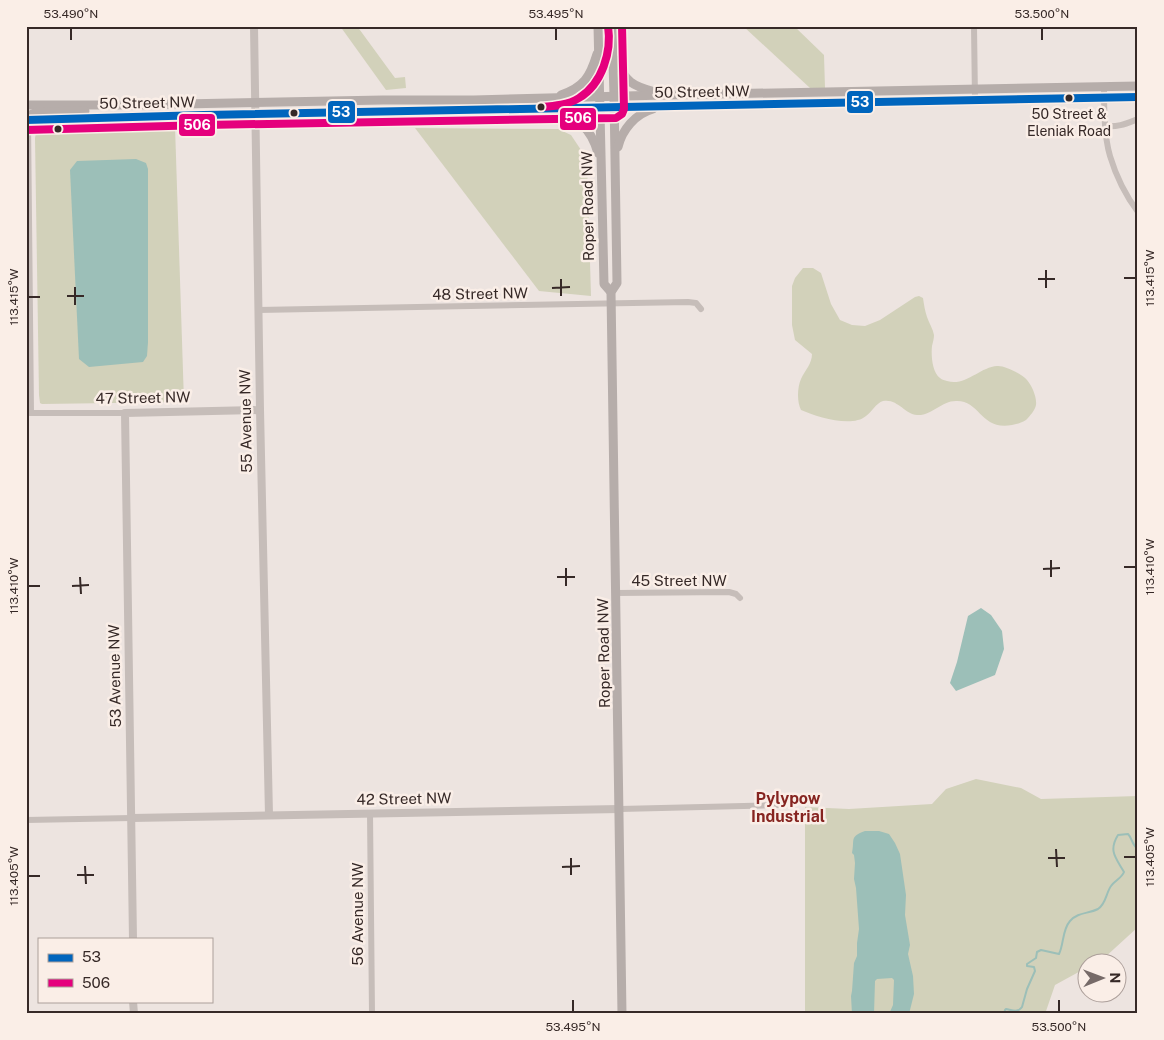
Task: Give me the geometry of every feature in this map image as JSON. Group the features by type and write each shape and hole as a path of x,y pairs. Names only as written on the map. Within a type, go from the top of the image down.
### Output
{"main road":[{"name":"Roper Road NW","path":"598,26 604,284 611,292"},
{"name":"Roper Road NW","path":"612,26 616,283 611,292 611,303 622,1014"},
{"path":"554,97 574,90 582,84 588,77 599,47"},
{"path":"613,54 621,72 628,80 642,88 665,95"},
{"name":"50 Street NW","path":"26,105 474,100 1138,86"},
{"name":"50 Street NW","path":"27,120 1138,97"},
{"path":"27,120 29,116 38,112 93,110 132,105"},
{"path":"615,159 620,138 639,114 664,106"},
{"path":"541,108 568,116 583,126 592,137 601,162"}],"street":[{"name":"55 Avenue NW","path":"254,26 269,815"},
{"path":"974,26 975,100"},
{"path":"1104,86 1105,126 1110,156 1123,189 1138,212"},
{"path":"1105,126 1122,125 1138,119"},
{"path":"27,120 29,413"},
{"name":"48 Street NW","path":"258,310 688,302 696,303 701,308"},
{"name":"47 Street NW","path":"29,413 260,410"},
{"name":"53 Avenue NW","path":"125,413 133,938"},
{"name":"45 Street NW","path":"616,593 729,592 736,594 740,598"},
{"name":"42 Street NW","path":"26,820 781,805"},
{"name":"56 Avenue NW","path":"370,814 372,1014"}],"green space":[{"path":"340,26 357,26 395,78 405,77 406,88 386,90"},
{"path":"743,26 794,26 824,55 825,88 810,88"},
{"path":"175,126 184,402 42,404 40,403 39,395 36,132 43,127"},
{"path":"415,128 558,129 571,135 587,159 591,296 539,291"},
{"path":"803,268 813,268 821,273 831,304 840,320 852,325 865,326 880,320 915,297 923,298 926,315 934,335 932,358 937,375 943,380 954,382 966,379 991,367 1000,366 1008,368 1025,378 1031,385 1036,402 1033,411 1022,422 1002,426 987,420 971,405 956,401 946,403 922,415 917,415 893,402 883,401 866,416 852,421 834,420 801,410 798,391 801,379 811,361 812,354 795,340 792,325 792,286 795,278"},
{"path":"976,779 1021,788 1041,799 1138,796 1138,927 1111,952 1076,952 1076,973 1055,985 1045,1014 805,1014 805,807 849,809 932,804 946,789"}],"water":[{"path":"136,159 146,163 148,169 147,356 143,362 89,367 79,359 70,170 77,161"},
{"path":"981,608 991,615 1002,631 1004,649 995,675 956,691 950,683 968,616"},
{"path":"865,831 879,831 889,834 900,854 906,895 905,915 910,945 908,954 913,976 914,994 909,1014 889,1014 893,1005 894,980 892,978 877,979 875,981 874,1014 852,1014 851,996 859,929 854,879 855,863 852,853 855,837"}],"waterway":[{"path":"1004,1014 1006,1009 1017,1011 1022,1007 1035,971 1034,967 1027,966 1027,964 1036,958 1037,952 1041,950 1059,954 1067,925 1070,921 1076,916 1101,907 1111,886 1123,874 1124,872 1113,850 1118,835 1128,834 1138,849"}],"transit line":[{"name":"506","path":"541,107 561,105 575,100 594,85 607,57 608,26"},
{"name":"506","path":"26,130 616,118 622,114 624,109 622,26"},
{"name":"53","path":"26,120 1138,97"}],"place":[{"name":"50 Street & Eleniak Road","path":"1069,98"}],"district":[{"name":"Pylypow Industrial","path":"788,807"}]}
